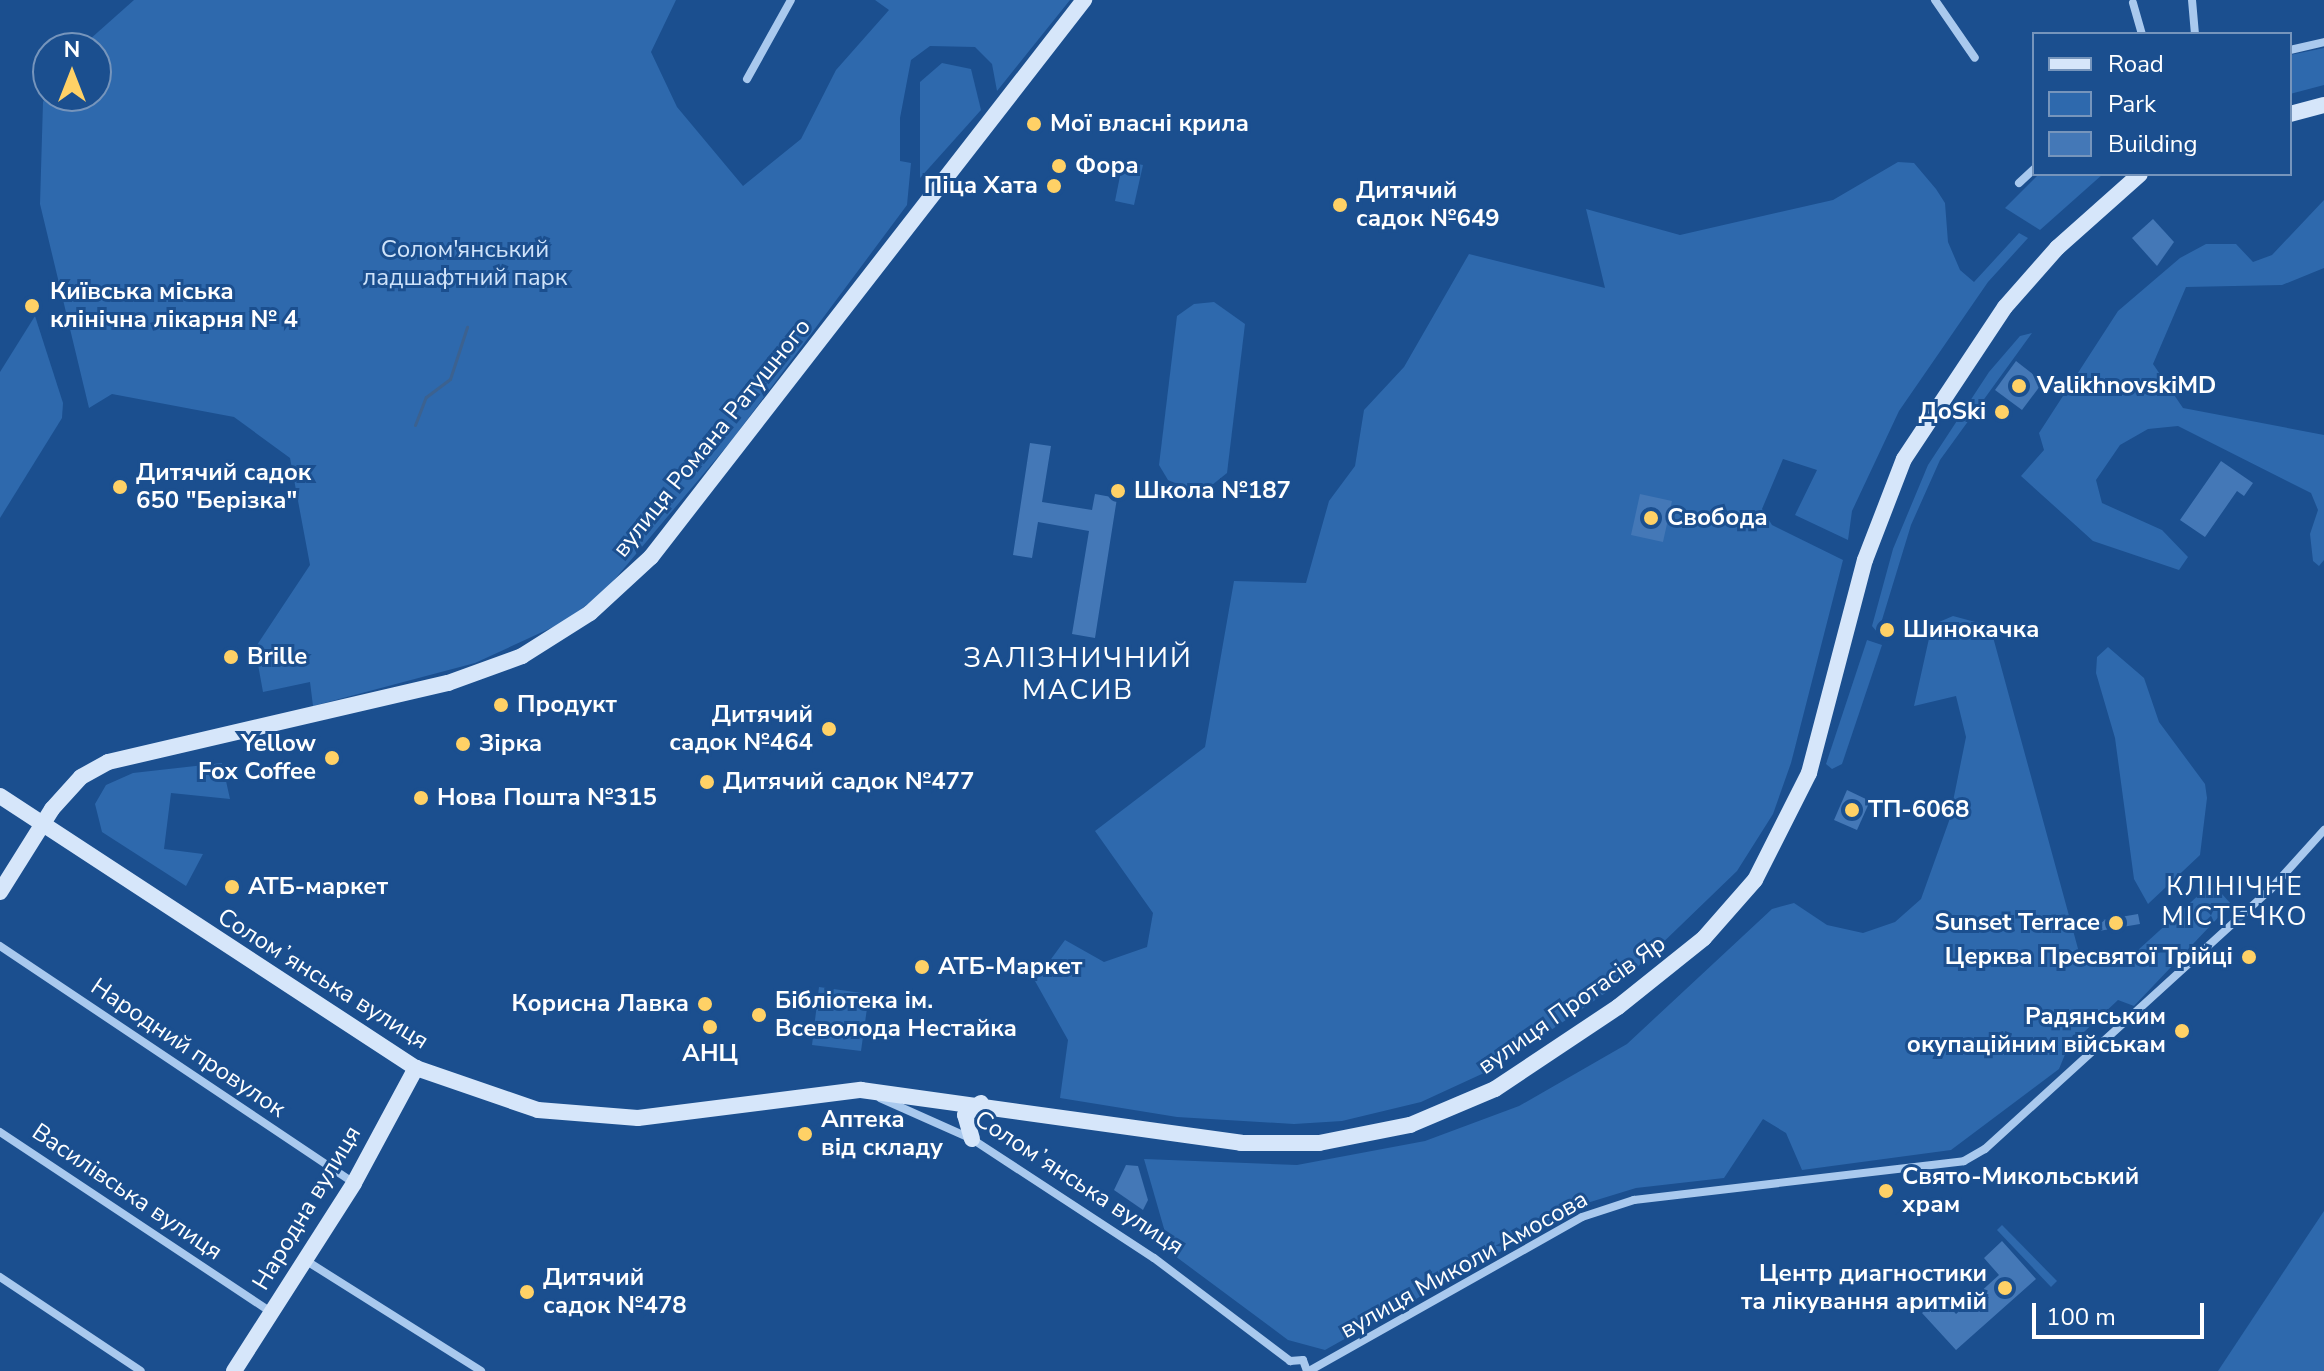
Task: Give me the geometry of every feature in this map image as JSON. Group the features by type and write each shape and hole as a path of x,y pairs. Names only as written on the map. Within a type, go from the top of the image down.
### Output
{"main road":[{"name":"вулиця Романа Ратушного","path":"0,892 42,826 81,777 108,762 448,683 522,656 590,613 651,557 1084,0"},
{"path":"2292,113 2324,105"},
{"name":"вулиця Протасів Яр","path":"861,1090 981,1103 1241,1143 1366,1136 1437,1116 1495,1089 1671,967 1755,880 1794,813 1878,520 1924,424 2035,272 2138,176"},
{"name":"Соломʼянська вулиця","path":"0,796 416,1068 538,1110 612,1119 861,1090"},
{"name":"Народна вулиця","path":"234,1371 354,1183 416,1068"},
{"path":"972,1139 965,1115 981,1103"}],"street":[{"path":"747,79 791,0"},
{"path":"1935,0 1975,58"},
{"path":"2192,0 2195,32"},
{"path":"2133,3 2141,32"},
{"path":"2292,50 2324,42"},
{"path":"2019,183 2032,171"},
{"name":"вулиця Миколи Амосова","path":"1308,1371 1582,1217 1634,1200 1964,1161 1993,1142 2260,899 2324,830"},
{"name":"Народний провулок","path":"0,946 354,1183"},
{"name":"Соломʼянська вулиця","path":"861,1090 972,1139 1154,1258 1290,1361 1303,1360 1308,1371"},
{"name":"Василівська вулиця","path":"0,1132 271,1312"},
{"path":"304,1260 481,1371"},
{"path":"0,1277 141,1371"},
{"path":"1287,1371 1290,1361"}],"green space":[{"name":"Солом'янський ладшафтний парк","path":"134,0 676,0 651,52 677,107 743,186 801,139 836,70 889,10 875,0 1070,0 997,91 992,64 975,47 930,46 911,60 900,118 900,161 911,163 907,205 732,440 604,592 564,622 475,663 313,706 310,682 263,692 255,648 310,565 290,458 234,417 112,394 89,408 40,204 43,112 112,112 112,32 98,32"},
{"path":"2324,48 2324,85 2292,93 2292,55"},
{"path":"942,63 971,69 981,110 920,178 920,82"},
{"path":"1123,161 1143,165 1134,205 1115,201"},
{"path":"1898,162 1914,163 1945,203 1948,242 1960,270 1974,282 2019,233 2028,238 1988,282 1899,411 1852,511 1848,540 1795,515 1817,470 1783,459 1762,509 1772,525 1843,560 1791,763 1773,814 1737,871 1623,981 1497,1067 1421,1102 1342,1121 1294,1124 1177,1117 1060,1098 1068,1040 1035,981 1065,940 1104,962 1147,947 1153,913 1095,831 1205,747 1234,581 1306,583 1329,501 1355,466 1364,410 1404,367 1469,254 1605,288 1586,209 1680,235 1833,200"},
{"path":"2037,176 2101,176 2040,230 2005,208"},
{"path":"2324,200 2324,268 2282,285 2186,287 2153,364 2183,408 2324,435 2324,560 2319,566 2313,561 2310,534 2318,510 2311,493 2178,426 2148,429 2120,445 2096,480 2102,503 2162,530 2188,557 2179,570 2093,541 2021,476 2044,450 2039,433 2118,311 2180,258 2206,244 2236,244 2253,262 2272,255"},
{"path":"1214,302 1245,324 1227,473 1212,485 1190,489 1168,480 1159,465 1177,316 1194,304"},
{"path":"35,316 63,403 62,418 0,518 0,372"},
{"path":"2032,333 1940,460 1911,525 1878,633 1872,626 1893,549 1928,465 1989,372 2020,336"},
{"path":"1953,616 1990,626 2080,956 2088,964 2127,960 2212,883 2231,904 2134,1006 2118,1000 2084,1032 2073,1035 2059,1069 1951,1150 1802,1170 1786,1133 1763,1119 1724,1178 1636,1188 1587,1203 1325,1350 1288,1340 1171,1253 1144,1159 1297,1165 1425,1141 1519,1106 1627,1044 1772,909 1794,903 1827,925 1863,933 1895,922 1921,899 1949,821 1966,737 1956,696 1914,706 1932,625"},
{"path":"1867,640 1882,645 1842,764 1832,769 1826,764"},
{"path":"2108,647 2144,678 2159,722 2205,784 2207,798 2200,855 2148,904 2134,879 2115,738 2096,673 2097,657"},
{"path":"222,763 230,799 171,793 164,849 203,854 186,886 102,832 95,804 106,785 133,773"},
{"path":"819,987 869,994 861,1051 812,1045"},
{"path":"2324,1211 2324,1371 2218,1371 2306,1238"},
{"path":"2002,1225 2057,1281 2051,1287 1997,1230"}],"building":[{"path":"2153,219 2174,242 2157,266 2132,238"},
{"name":"ValikhnovskiMD","path":"2016,361 2043,382 2022,410 1995,390"},
{"path":"1030,443 1051,446 1042,502 1092,510 1095,494 1117,498 1095,638 1072,634 1089,531 1038,522 1032,558 1013,555"},
{"path":"2221,461 2253,483 2244,496 2237,491 2205,537 2180,520"},
{"name":"Свобода","path":"1640,494 1672,501 1663,542 1631,535"},
{"name":"ТП-6068","path":"1847,790 1870,801 1857,830 1834,820"},
{"name":"Sunset Terrace","path":"2138,914 2140,924 2093,932 2091,922"},
{"path":"1126,1165 1138,1166 1148,1200 1143,1210 1114,1190"},
{"name":"Центр диагностики та лікування аритмій","path":"2002,1241 2036,1279 1956,1350 1922,1313 1941,1297 1956,1314 1999,1275 1984,1258"}],"waterway":[{"path":"415,425 426,397 450,379 467,327"}],"place":[{"name":"Мої власні крила","path":"1034,124"},
{"name":"Фора","path":"1059,166"},
{"name":"Піца Хата","path":"1054,186"},
{"name":"Дитячий садок №649","path":"1340,205"},
{"name":"Київська міська клінічна лікарня № 4","path":"32,306"},
{"name":"ValikhnovskiMD","path":"2019,386"},
{"name":"ДоSki","path":"2002,412"},
{"name":"Дитячий садок 650 \"Берізка\"","path":"120,487"},
{"name":"Школа №187","path":"1118,491"},
{"name":"Свобода","path":"1651,518"},
{"name":"Шинокачка","path":"1887,630"},
{"name":"Brille","path":"231,657"},
{"name":"Продукт","path":"501,705"},
{"name":"Дитячий садок №464","path":"829,729"},
{"name":"Зірка","path":"463,744"},
{"name":"Yellow Fox Coffee","path":"332,758"},
{"name":"Дитячий садок №477","path":"707,782"},
{"name":"Нова Пошта №315","path":"421,798"},
{"name":"ТП-6068","path":"1852,810"},
{"name":"АТБ-маркет","path":"232,887"},
{"name":"Sunset Terrace","path":"2116,923"},
{"name":"Церква Пресвятої Трійці","path":"2249,957"},
{"name":"АТБ-Маркет","path":"922,967"},
{"name":"Корисна Лавка","path":"705,1004"},
{"name":"Бібліотека ім. Всеволода Нестайка","path":"759,1015"},
{"name":"АНЦ","path":"710,1027"},
{"name":"Радянським окупаційним військам","path":"2182,1031"},
{"name":"Аптека від складу","path":"805,1134"},
{"name":"Свято-Микольський храм","path":"1886,1191"},
{"name":"Центр диагностики та лікування аритмій","path":"2005,1288"},
{"name":"Дитячий садок №478","path":"527,1292"}],"district":[{"name":"ЗАЛІЗНИЧНИЙ МАСИВ","path":"1078,674"},
{"name":"КЛІНІЧНЕ МІСТЕЧКО","path":"2235,902"}]}
